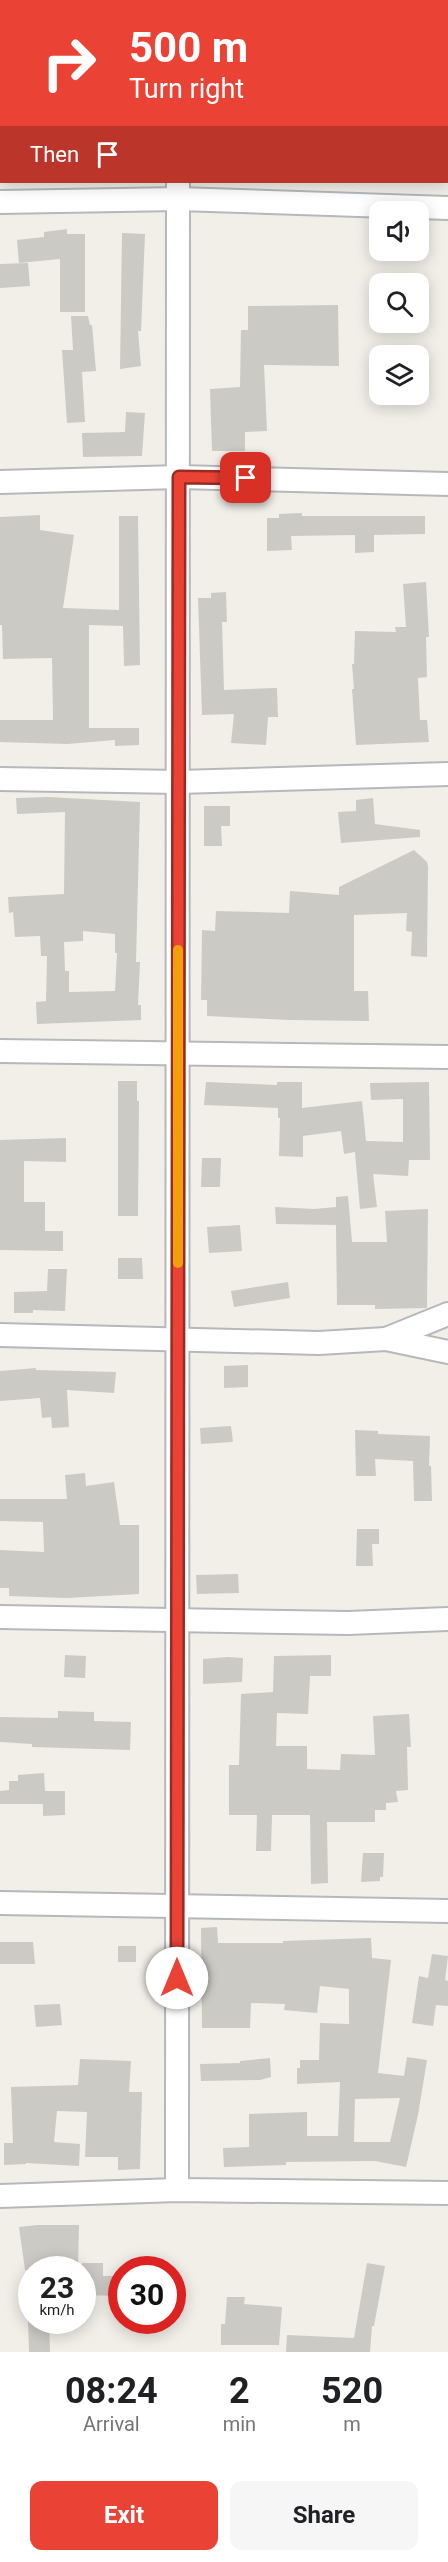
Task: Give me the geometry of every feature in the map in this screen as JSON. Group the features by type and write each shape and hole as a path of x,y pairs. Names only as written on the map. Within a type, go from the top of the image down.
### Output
{"street":[{"path":"0,202 179,190 448,208"},
{"path":"177,2190 179,190"},
{"path":"0,482 179,477 448,484"},
{"path":"0,779 178,782 448,774"},
{"path":"0,1051 448,1057"},
{"path":"386,1339 448,1314"},
{"path":"0,1335 319,1343 386,1339 448,1352"},
{"path":"0,1617 348,1623 448,1619"},
{"path":"0,1903 448,1911"},
{"path":"0,2196 177,2190 448,2193"}],"building":[{"path":"67,229 67,234 85,234 85,312 60,312 60,259 19,263 17,240 44,237 44,232"},
{"path":"122,233 145,234 141,331 138,331 141,366 120,369"},
{"path":"28,263 30,286 0,288 0,264"},
{"path":"338,305 339,366 264,365 267,431 245,432 245,451 212,451 210,389 240,387 241,330 248,330 248,306"},
{"path":"71,316 88,316 90,325 92,325 96,371 82,372 85,422 67,423 62,350 73,350"},
{"path":"126,412 145,413 142,456 83,457 82,433 125,432"},
{"path":"302,513 302,516 425,516 425,534 374,535 374,552 355,553 355,535 291,536 292,550 267,551 267,518 279,518 279,514"},
{"path":"40,515 40,530 74,535 63,608 119,610 119,516 138,516 140,665 124,666 123,626 89,625 89,728 139,728 139,745 115,746 115,740 67,744 0,742 0,720 53,720 52,658 3,659 2,625 0,625 0,517"},
{"path":"426,582 429,637 426,637 427,677 418,678 420,720 427,720 429,742 356,745 352,689 354,689 352,664 354,664 355,631 396,632 395,627 406,627 403,584"},
{"path":"226,592 227,622 222,622 224,690 277,688 278,717 268,717 266,745 231,743 234,714 202,715 198,598 211,598 211,593"},
{"path":"48,797 140,802 136,962 140,962 138,1005 141,1005 141,1020 37,1024 36,1002 46,1001 47,956 41,956 40,936 15,937 13,912 9,913 8,897 64,894 65,812 17,814 16,798","holes":["83,931 115,934 115,953 117,953 115,991 69,992 69,971 65,971 64,942 83,941"]},
{"path":"373,798 375,824 420,830 420,837 341,843 338,812 356,811 356,800"},
{"path":"204,806 230,806 230,826 221,826 222,846 204,846"},
{"path":"414,850 427,862 428,867 427,957 411,956 412,932 406,931 407,913 354,915 354,991 368,991 369,1021 207,1016 207,1000 201,1000 202,930 215,931 216,911 289,913 290,891 339,895 339,887"},
{"path":"118,1081 137,1081 137,1101 139,1101 138,1216 118,1216"},
{"path":"206,1082 277,1085 277,1082 302,1082 302,1108 362,1101 366,1141 403,1142 403,1099 371,1100 370,1083 429,1082 430,1160 409,1160 408,1176 373,1174 377,1207 360,1209 355,1152 344,1154 341,1131 303,1136 303,1157 279,1156 278,1108 204,1105"},
{"path":"66,1138 66,1162 24,1161 24,1202 45,1202 45,1231 63,1231 63,1251 0,1250 0,1140"},
{"path":"202,1158 221,1158 220,1187 201,1187"},
{"path":"348,1196 352,1242 387,1242 385,1211 428,1209 427,1308 375,1309 375,1305 337,1305 336,1225 276,1224 275,1207 314,1209 336,1207 336,1197"},
{"path":"240,1225 242,1251 209,1253 207,1227"},
{"path":"118,1258 142,1258 143,1279 118,1279"},
{"path":"48,1269 67,1269 65,1311 33,1310 33,1313 14,1313 14,1292 47,1291"},
{"path":"288,1282 290,1298 234,1307 231,1291"},
{"path":"248,1365 248,1387 224,1388 224,1366"},
{"path":"36,1368 36,1370 116,1372 114,1393 67,1390 69,1427 52,1428 51,1417 42,1418 40,1398 0,1401 0,1371"},
{"path":"231,1426 233,1442 201,1444 200,1428"},
{"path":"355,1430 378,1431 378,1434 430,1436 429,1466 431,1466 432,1501 414,1501 413,1461 375,1459 376,1476 356,1476"},
{"path":"85,1473 86,1486 114,1482 120,1525 139,1525 139,1594 67,1598 9,1596 9,1588 0,1588 0,1550 44,1552 43,1522 0,1521 0,1499 67,1499 65,1475"},
{"path":"357,1529 379,1529 379,1544 372,1544 373,1566 356,1566"},
{"path":"238,1574 239,1593 197,1594 196,1575"},
{"path":"65,1655 86,1656 85,1678 64,1677"},
{"path":"331,1655 331,1676 310,1676 308,1714 277,1713 276,1746 307,1746 307,1769 340,1770 341,1754 375,1755 373,1716 409,1714 411,1747 407,1747 408,1790 396,1791 398,1802 386,1803 386,1810 375,1810 375,1822 327,1822 328,1883 311,1884 310,1815 272,1815 271,1851 256,1851 257,1815 229,1815 229,1765 239,1765 241,1694 273,1692 274,1656"},
{"path":"243,1658 242,1682 203,1684 203,1659"},
{"path":"58,1711 94,1712 94,1721 131,1722 130,1750 32,1747 32,1744 0,1742 0,1717 58,1718"},
{"path":"44,1773 45,1791 65,1791 65,1815 43,1816 43,1804 0,1804 0,1791 9,1790 9,1781 18,1781 18,1775"},
{"path":"363,1853 384,1853 383,1877 380,1877 380,1881 361,1882"},
{"path":"217,1927 218,1943 283,1943 283,1941 371,1938 372,1958 391,1960 378,2073 404,2076 407,2057 427,2060 406,2167 375,2161 286,2162 286,2165 224,2167 223,2148 249,2147 249,2114 307,2112 307,2136 338,2136 340,2082 297,2084 297,2068 300,2068 300,2060 319,2060 320,2023 349,2024 349,1989 320,1986 317,2013 284,2010 285,2004 251,2003 250,2028 202,2028 201,1928","holes":["400,2098 390,2142 354,2142 355,2099"]},
{"path":"0,1942 33,1942 35,1964 0,1964"},
{"path":"118,1946 136,1946 136,1962 118,1962"},
{"path":"432,1954 448,1956 445,1980 448,1981 448,2006 436,2005 433,2026 412,2023 419,1976 428,1978"},
{"path":"60,2004 62,2025 36,2027 34,2005"},
{"path":"270,2058 271,2077 260,2080 201,2081 200,2064 240,2063 240,2061"},
{"path":"80,2059 131,2061 129,2092 142,2092 140,2169 118,2170 118,2157 85,2157 87,2112 57,2111 54,2142 80,2144 79,2166 26,2163 4,2165 4,2143 13,2143 11,2087 78,2085"},
{"path":"79,2225 78,2256 23,2256 19,2227"},
{"path":"96,2263 103,2263 103,2276 108,2276 108,2296 96,2295"},
{"path":"367,2263 385,2266 374,2326 372,2326 370,2352 286,2352 287,2335 354,2338"},
{"path":"227,2297 245,2297 244,2304 282,2307 279,2345 221,2345 221,2324 225,2324"},
{"path":"28,2334 49,2334 50,2352 29,2352"}],"slow traffic":[{"path":"178,950 178,1263"}],"route":[{"path":"177,1978 179,477 246,478"}]}
